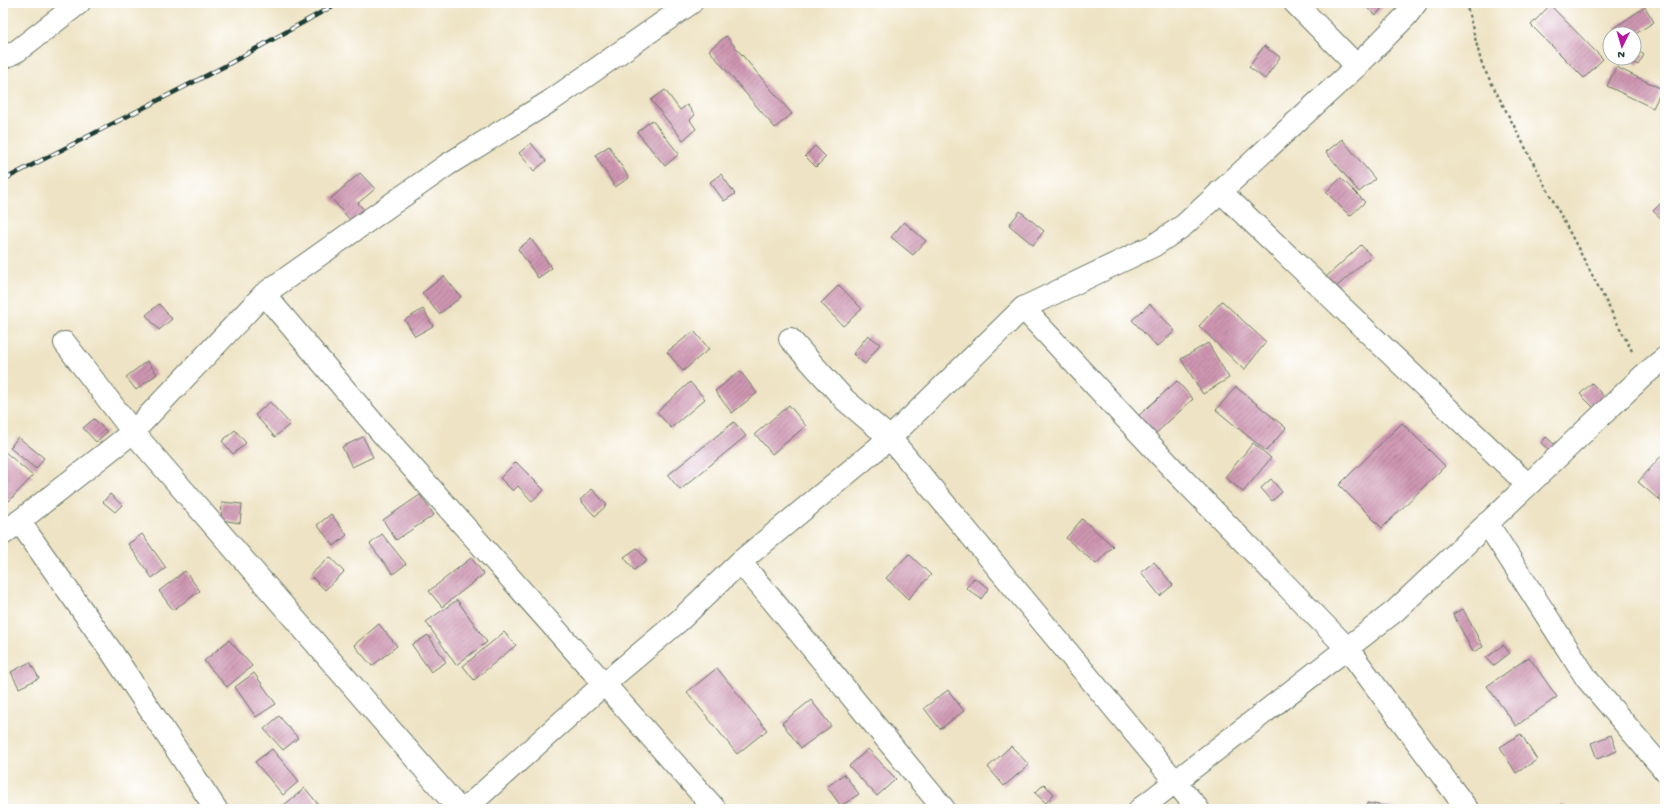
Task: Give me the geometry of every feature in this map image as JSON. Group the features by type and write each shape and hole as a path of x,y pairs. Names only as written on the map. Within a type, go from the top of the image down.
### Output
{"street":[{"path":"3,58 17,51 79,3"},
{"path":"216,809 112,651 11,528 133,432 264,294 447,165 549,102 691,3"},
{"path":"1295,3 1357,66"},
{"path":"465,809 604,684 680,620 740,562 890,438 1023,308 1153,246 1183,226 1357,66 1407,15 1416,3"},
{"path":"1220,191 1528,485"},
{"path":"264,294 380,431 715,809"},
{"path":"1023,308 1173,469 1347,648 1468,809"},
{"path":"790,339 845,400 890,438 1198,809"},
{"path":"65,343 133,432 459,809"},
{"path":"1140,809 1395,611 1644,375 1665,358"},
{"path":"1487,523 1587,679 1665,771"},
{"path":"740,562 944,809"}],"path":[{"path":"1466,3 1482,65 1644,375"}],"building":[{"path":"1361,3 1386,3 1376,15"},
{"path":"1550,5 1602,58 1602,60 1584,78 1531,25"},
{"path":"1645,7 1654,22 1642,30 1642,26 1617,26"},
{"path":"726,36 792,114 775,128 709,50"},
{"path":"1264,46 1280,57 1265,79 1249,67"},
{"path":"1616,67 1662,89 1653,108 1607,86"},
{"path":"665,90 680,110 687,105 695,115 690,120 696,129 683,140 651,100"},
{"path":"652,120 679,154 665,166 637,132"},
{"path":"1342,139 1375,179 1359,192 1326,152"},
{"path":"531,143 546,161 534,171 519,153"},
{"path":"609,146 629,178 615,187 595,155"},
{"path":"815,146 826,157 816,167 805,156"},
{"path":"360,173 375,189 358,203 370,217 357,228 331,198"},
{"path":"721,174 735,194 724,201 710,182"},
{"path":"1341,178 1365,202 1350,216 1326,192"},
{"path":"1665,199 1665,222 1653,211"},
{"path":"1020,211 1044,231 1033,245 1009,225"},
{"path":"904,222 926,241 913,255 891,237"},
{"path":"531,239 552,268 538,278 518,249"},
{"path":"1361,245 1371,256 1335,288 1326,277"},
{"path":"444,276 461,297 439,314 422,293"},
{"path":"839,285 862,309 843,326 821,303"},
{"path":"1222,301 1266,342 1244,370 1199,326"},
{"path":"159,304 172,319 159,330 146,315"},
{"path":"1150,304 1175,331 1157,347 1132,320"},
{"path":"423,309 433,326 415,336 405,320"},
{"path":"694,331 709,349 683,371 667,352"},
{"path":"868,335 880,344 865,364 853,354"},
{"path":"1208,343 1229,378 1203,394 1181,359"},
{"path":"147,361 157,374 136,390 126,377"},
{"path":"740,371 757,393 732,413 715,391"},
{"path":"1177,381 1193,399 1154,435 1137,417"},
{"path":"690,382 705,399 671,428 657,412"},
{"path":"1592,383 1606,399 1595,409 1580,394"},
{"path":"1236,387 1286,428 1266,451 1216,410"},
{"path":"270,402 290,424 275,437 255,415"},
{"path":"789,405 806,426 772,454 755,434"},
{"path":"94,419 107,432 96,442 83,428"},
{"path":"734,422 746,436 680,490 668,475"},
{"path":"1402,423 1445,466 1382,528 1339,485"},
{"path":"235,430 246,443 233,454 222,441"},
{"path":"18,437 44,458 36,469 10,448"},
{"path":"363,437 373,457 352,467 342,447"},
{"path":"1546,437 1560,449 1554,455 1541,443"},
{"path":"1253,443 1271,458 1243,492 1225,477"},
{"path":"3,450 33,476 9,501 3,496"},
{"path":"1663,454 1665,456 1665,505 1638,482"},
{"path":"516,462 544,490 532,501 518,486 513,491 500,478"},
{"path":"1271,479 1282,492 1272,501 1261,488"},
{"path":"592,489 607,505 595,516 580,500"},
{"path":"110,494 122,505 115,512 103,502"},
{"path":"420,495 434,515 396,540 383,520"},
{"path":"222,502 242,504 240,523 221,520"},
{"path":"331,514 347,535 334,546 317,525"},
{"path":"1082,519 1113,546 1096,564 1066,538"},
{"path":"142,534 166,568 152,578 128,544"},
{"path":"382,534 406,564 393,574 370,544"},
{"path":"637,548 647,561 634,570 624,557"},
{"path":"909,554 931,575 908,599 886,578"},
{"path":"330,557 344,572 325,590 310,575"},
{"path":"471,558 484,574 442,607 429,591"},
{"path":"1154,562 1173,585 1160,596 1141,572"},
{"path":"185,571 200,591 173,610 159,591"},
{"path":"974,578 989,588 981,599 966,588"},
{"path":"457,600 487,642 456,665 426,622"},
{"path":"1463,609 1483,647 1473,652 1453,614"},
{"path":"379,624 397,646 372,666 354,645"},
{"path":"504,632 516,645 474,680 463,666"},
{"path":"428,635 446,662 431,672 412,645"},
{"path":"229,640 252,666 227,687 204,661"},
{"path":"1503,645 1510,653 1493,666 1486,658"},
{"path":"1529,657 1557,697 1516,726 1487,686"},
{"path":"30,662 39,678 19,688 11,672"},
{"path":"717,668 767,730 737,754 687,692"},
{"path":"254,673 276,704 256,717 235,687"},
{"path":"948,690 964,711 940,729 924,708"},
{"path":"811,700 831,726 801,748 782,723"},
{"path":"279,716 298,738 283,750 264,729"},
{"path":"1521,734 1537,760 1516,773 1500,747"},
{"path":"1611,735 1617,751 1597,759 1591,743"},
{"path":"1011,746 1029,765 1004,786 988,767"},
{"path":"272,749 299,781 283,795 255,762"},
{"path":"868,749 896,779 877,796 849,766"},
{"path":"844,774 859,794 841,806 827,787"},
{"path":"1044,784 1054,794 1046,803 1035,793"},
{"path":"305,788 322,809 279,809"},
{"path":"1368,803 1396,808 1396,809 1367,809"},
{"path":"1563,804 1566,809 1556,809"}],"railway":[{"path":"3,180 225,66 338,3"}]}
